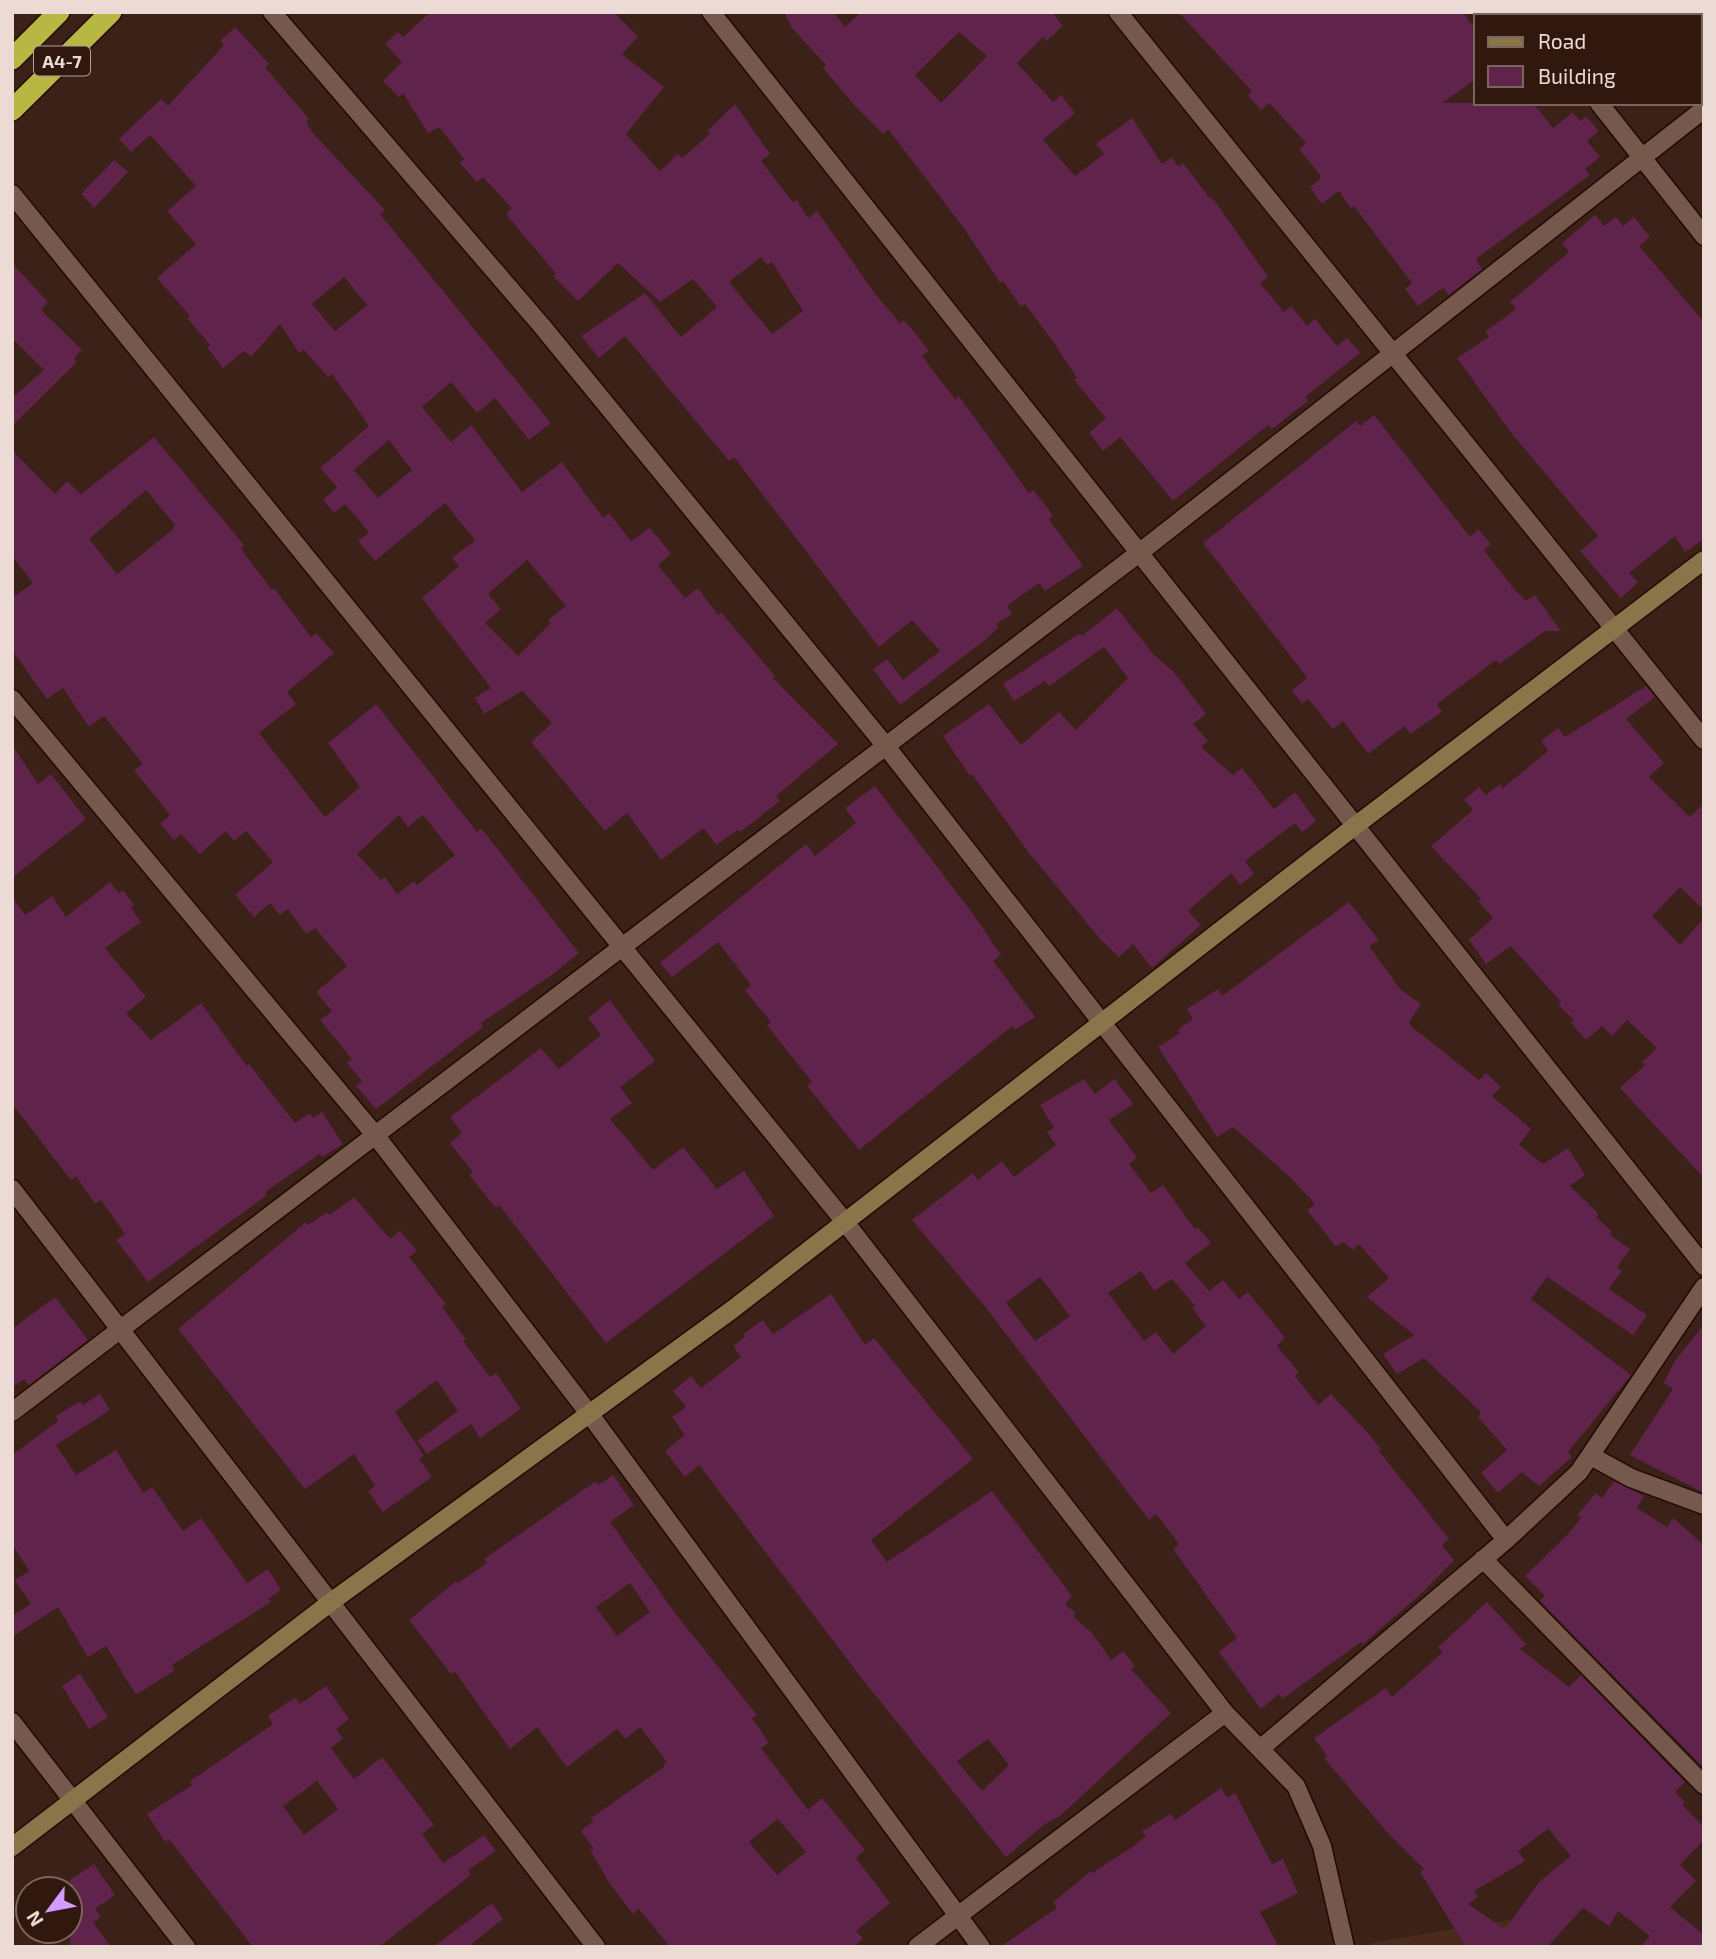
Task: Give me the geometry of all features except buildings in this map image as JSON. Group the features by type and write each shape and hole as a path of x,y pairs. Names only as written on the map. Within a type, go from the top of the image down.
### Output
{"highway":[{"name":"A4-7","path":"12,59 59,12"},
{"name":"A4-7","path":"12,110 111,12"}],"main road":[{"path":"12,1847 331,1602 591,1416 1704,560"}],"street":[{"path":"272,12 541,325 885,745 1506,1539"},
{"path":"711,12 1704,1266"},
{"path":"1118,12 1704,740"},
{"path":"1601,105 1704,236"},
{"path":"12,1412 121,1332 1139,553 1704,109"},
{"path":"12,194 845,1222 1225,1713 1296,1786 1322,1846 1345,1947"},
{"path":"12,699 376,1136 591,1416 981,1947"},
{"path":"12,1189 596,1947"},
{"path":"1260,1749 1483,1559 1579,1472 1704,1287"},
{"path":"1591,1456 1631,1478 1704,1505"},
{"path":"1483,1559 1704,1785"},
{"path":"917,1947 1225,1713"},
{"path":"12,1722 186,1947"}],"shaded area":[{"path":"1509,1920 1539,1947 1372,1947 1371,1943"}]}
